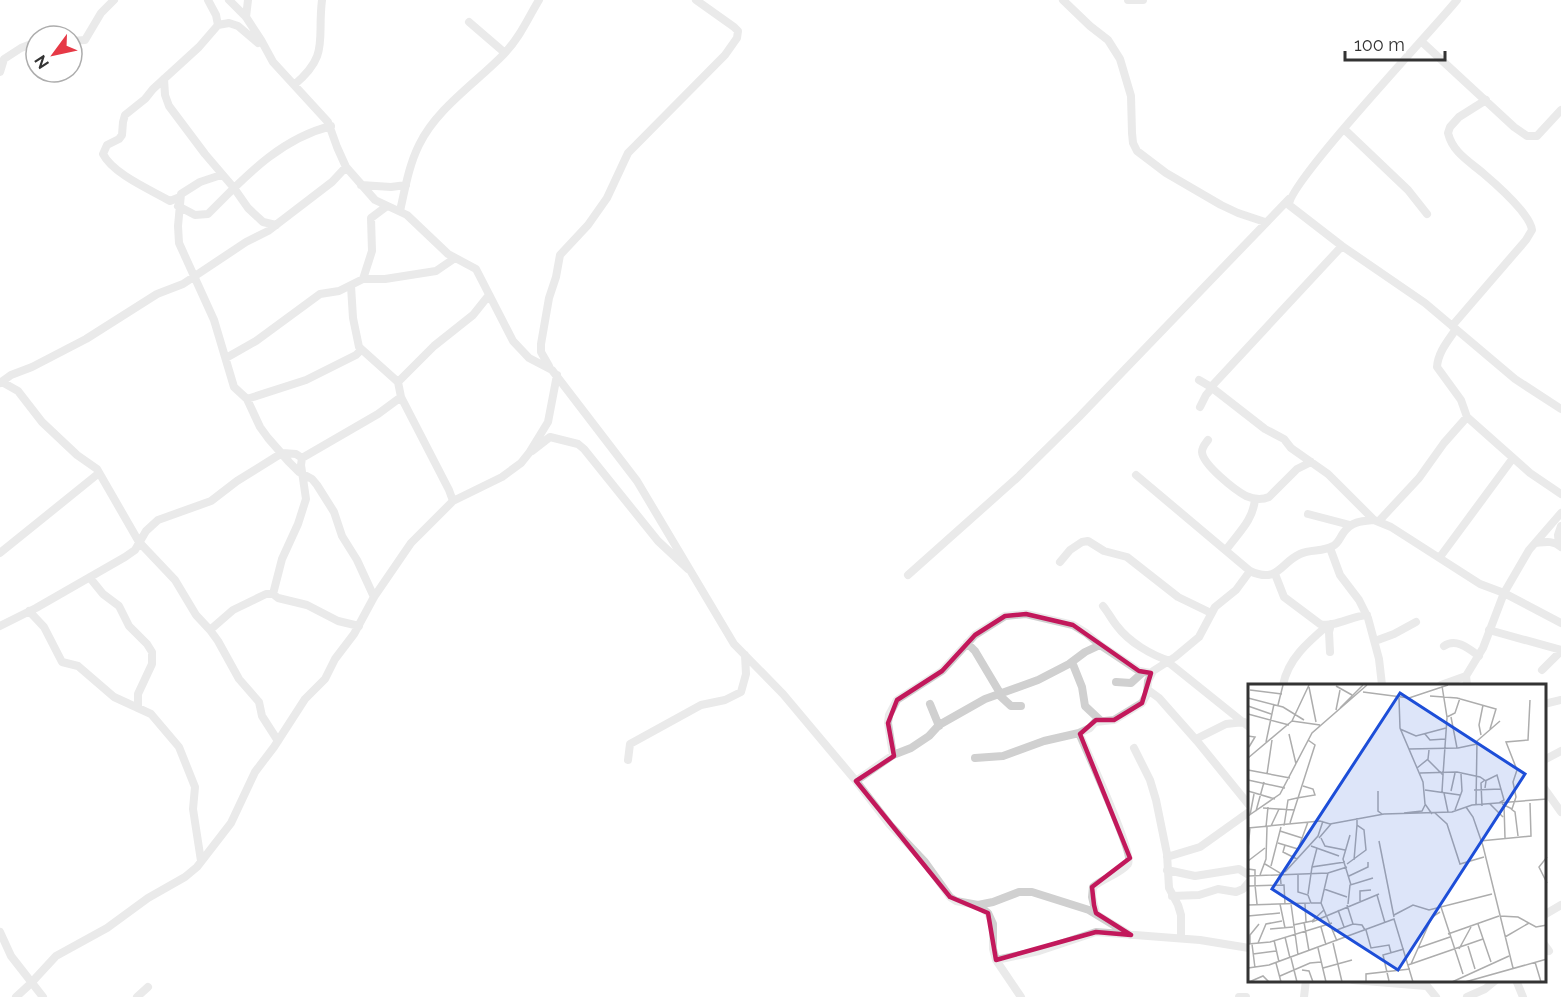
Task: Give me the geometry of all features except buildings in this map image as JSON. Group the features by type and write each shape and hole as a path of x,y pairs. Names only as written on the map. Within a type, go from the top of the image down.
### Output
{"street":[{"path":"84,40 101,13 114,0"},
{"path":"208,0 220,24"},
{"path":"229,0 238,0"},
{"path":"229,0 243,15 273,62 331,126 346,166 360,184 375,200 400,211 455,258 476,269 508,334 521,351 532,360 549,367"},
{"path":"243,15 248,0"},
{"path":"294,85 308,73 316,60 322,28 322,0"},
{"path":"696,0 734,27 738,31 737,38 725,55 680,103 628,153 607,198 588,225 560,255 549,297 541,352 549,367 637,481 727,633 783,694 890,825 925,862 950,897 956,901 978,905 993,903 1019,892 1032,892 1096,913 1131,935"},
{"path":"1063,0 1108,40 1120,59 1131,96 1133,143 1137,151 1166,173 1221,205 1265,222"},
{"path":"1128,0 1143,0"},
{"path":"908,575 967,524 1079,417 1224,268 1289,199 1344,129 1457,0"},
{"path":"400,211 419,145 426,133 438,117 505,53 526,25 535,2"},
{"path":"243,15 220,24 145,99 125,115 122,135 107,145 103,154 107,160 142,187 180,208 195,215 208,214 269,156 314,130 331,126"},
{"path":"469,22 505,53"},
{"path":"220,24 238,26 253,37 268,54"},
{"path":"1421,41 1514,127 1527,136 1533,138 1542,132 1561,110"},
{"path":"0,72 4,59 24,47"},
{"path":"164,79 165,95 169,106 221,175 234,188 248,208 263,222 276,225"},
{"path":"1486,100 1454,122 1448,133 1450,139 1460,154 1511,199 1530,222 1532,230 1454,327 1438,358 1437,367 1461,400 1467,417 1513,458 1561,494"},
{"path":"314,130 317,121 316,109"},
{"path":"1344,129 1408,190 1427,213"},
{"path":"278,741 262,716 259,702 239,679 210,630 200,621 175,580 139,542 93,465 77,455 42,422 18,391 1,382 86,339 157,294 194,278 246,242 276,225 338,177 346,166"},
{"path":"170,201 180,197 200,182 221,175"},
{"path":"338,177 353,175"},
{"path":"360,184 391,187 406,185"},
{"path":"180,197 179,243 214,320 234,387 247,399 263,432 289,462 312,479 317,486 334,512 342,536 357,560 374,597"},
{"path":"1289,199 1291,208 1425,303 1515,379 1561,409"},
{"path":"363,279 372,251 371,218 387,206"},
{"path":"1200,407 1212,388 1342,246"},
{"path":"226,358 294,314 314,297 351,286 363,279 372,280 428,273 440,269 455,258"},
{"path":"351,286 353,318 361,350 375,359 398,382 402,397 453,501"},
{"path":"398,382 434,346 473,315 489,295"},
{"path":"222,342 236,352"},
{"path":"247,399 306,380 356,355 361,350"},
{"path":"16,997 56,956 107,928 148,898 185,877 201,861 231,823 255,772 305,699 325,679 335,658 359,626 374,597 411,543 453,501 502,477 521,463 529,453 548,422 557,375"},
{"path":"1199,380 1252,420 1284,439 1291,448 1328,474 1377,520 1440,556 1480,584 1504,592 1561,623"},
{"path":"302,458 378,414 402,397"},
{"path":"1308,514 1350,525 1377,520 1419,478 1444,443 1467,417"},
{"path":"529,453 550,437 578,444 591,456 658,541 695,576"},
{"path":"1208,440 1202,453 1209,466 1236,489 1255,499 1269,497 1298,469 1311,462"},
{"path":"0,626 125,557 135,550 146,531 158,520 211,501 237,481 282,453 296,454 302,458 306,499 298,524 282,559 273,594"},
{"path":"1440,556 1513,458"},
{"path":"0,554 99,473"},
{"path":"1136,475 1251,571 1258,574 1275,574 1299,555 1330,548 1338,543 1350,525"},
{"path":"1226,550 1246,525 1255,506 1255,499"},
{"path":"1447,684 1467,680 1504,592 1536,543 1561,513"},
{"path":"1560,546 1558,535 1561,526"},
{"path":"1060,562 1070,550 1088,541 1110,554 1127,557 1178,597 1211,613"},
{"path":"1536,543 1549,541 1560,546"},
{"path":"1330,548 1340,575 1367,615 1380,659 1382,684"},
{"path":"1116,682 1131,683 1169,661 1199,637 1211,613 1219,603 1236,590 1251,571"},
{"path":"1275,574 1284,597 1323,626 1353,616 1367,615"},
{"path":"90,578 103,594 119,606 129,626 152,652 152,664 138,694 138,707"},
{"path":"210,630 244,603 260,596 273,594 278,598 314,608 338,621 359,626"},
{"path":"1103,606 1119,629 1131,639 1169,661 1246,724"},
{"path":"29,611 44,627 62,661 78,666 114,697 152,715 176,742 195,787 193,809 201,861"},
{"path":"893,755 888,723 889,715 897,700 942,671 967,644 999,618 1010,614 1021,614 1073,625 1100,645 1147,673"},
{"path":"1375,641 1416,622"},
{"path":"1330,625 1330,652"},
{"path":"1283,684 1290,663 1307,643 1330,625"},
{"path":"1489,630 1560,654 1542,670"},
{"path":"1444,646 1457,643 1479,656"},
{"path":"967,644 975,651 999,694 1011,706 1021,706"},
{"path":"856,781 893,755 911,748 939,726 985,699 1038,680 1100,645"},
{"path":"628,760 630,744 638,738 677,720 701,705 725,700 741,692 746,674 745,655"},
{"path":"1072,662 1082,687 1085,706 1101,721"},
{"path":"975,758 1003,756 1038,743 1079,733 1090,728 1095,722 1114,720 1144,700 1148,690 1147,673"},
{"path":"1148,690 1159,698 1196,740 1248,804"},
{"path":"1546,704 1561,700"},
{"path":"930,704 939,726"},
{"path":"1196,740 1226,724 1246,724"},
{"path":"1079,733 1124,837 1130,858 1130,862 1123,868 1093,887 1092,897 1096,913"},
{"path":"1134,748 1150,780 1156,800 1167,856 1169,888 1178,905 1180,915 1181,938"},
{"path":"1546,760 1561,752"},
{"path":"1546,790 1561,812"},
{"path":"1167,856 1200,847 1248,813"},
{"path":"1167,870 1195,876 1239,869 1248,874"},
{"path":"1172,896 1199,895 1218,889 1236,892 1248,883"},
{"path":"978,905 988,913 993,924 993,949 996,960 1022,997"},
{"path":"1546,914 1561,905"},
{"path":"0,932 11,956 30,984 43,997"},
{"path":"996,960 1039,951 1096,932 1181,938 1248,948"},
{"path":"1304,997 1306,982"},
{"path":"1389,982 1425,983 1436,997"},
{"path":"1467,997 1495,982"},
{"path":"1516,982 1524,997"},
{"path":"137,997 148,987"},
{"path":"1239,997 1246,997"}],"highlighted area":[{"path":"1026,614 1073,625 1139,671 1151,673 1142,703 1114,720 1096,720 1080,734 1130,858 1092,887 1096,913 1131,935 1096,932 996,960 988,913 950,897 856,781 894,756 888,723 897,700 942,671 975,635 1005,616"}]}
